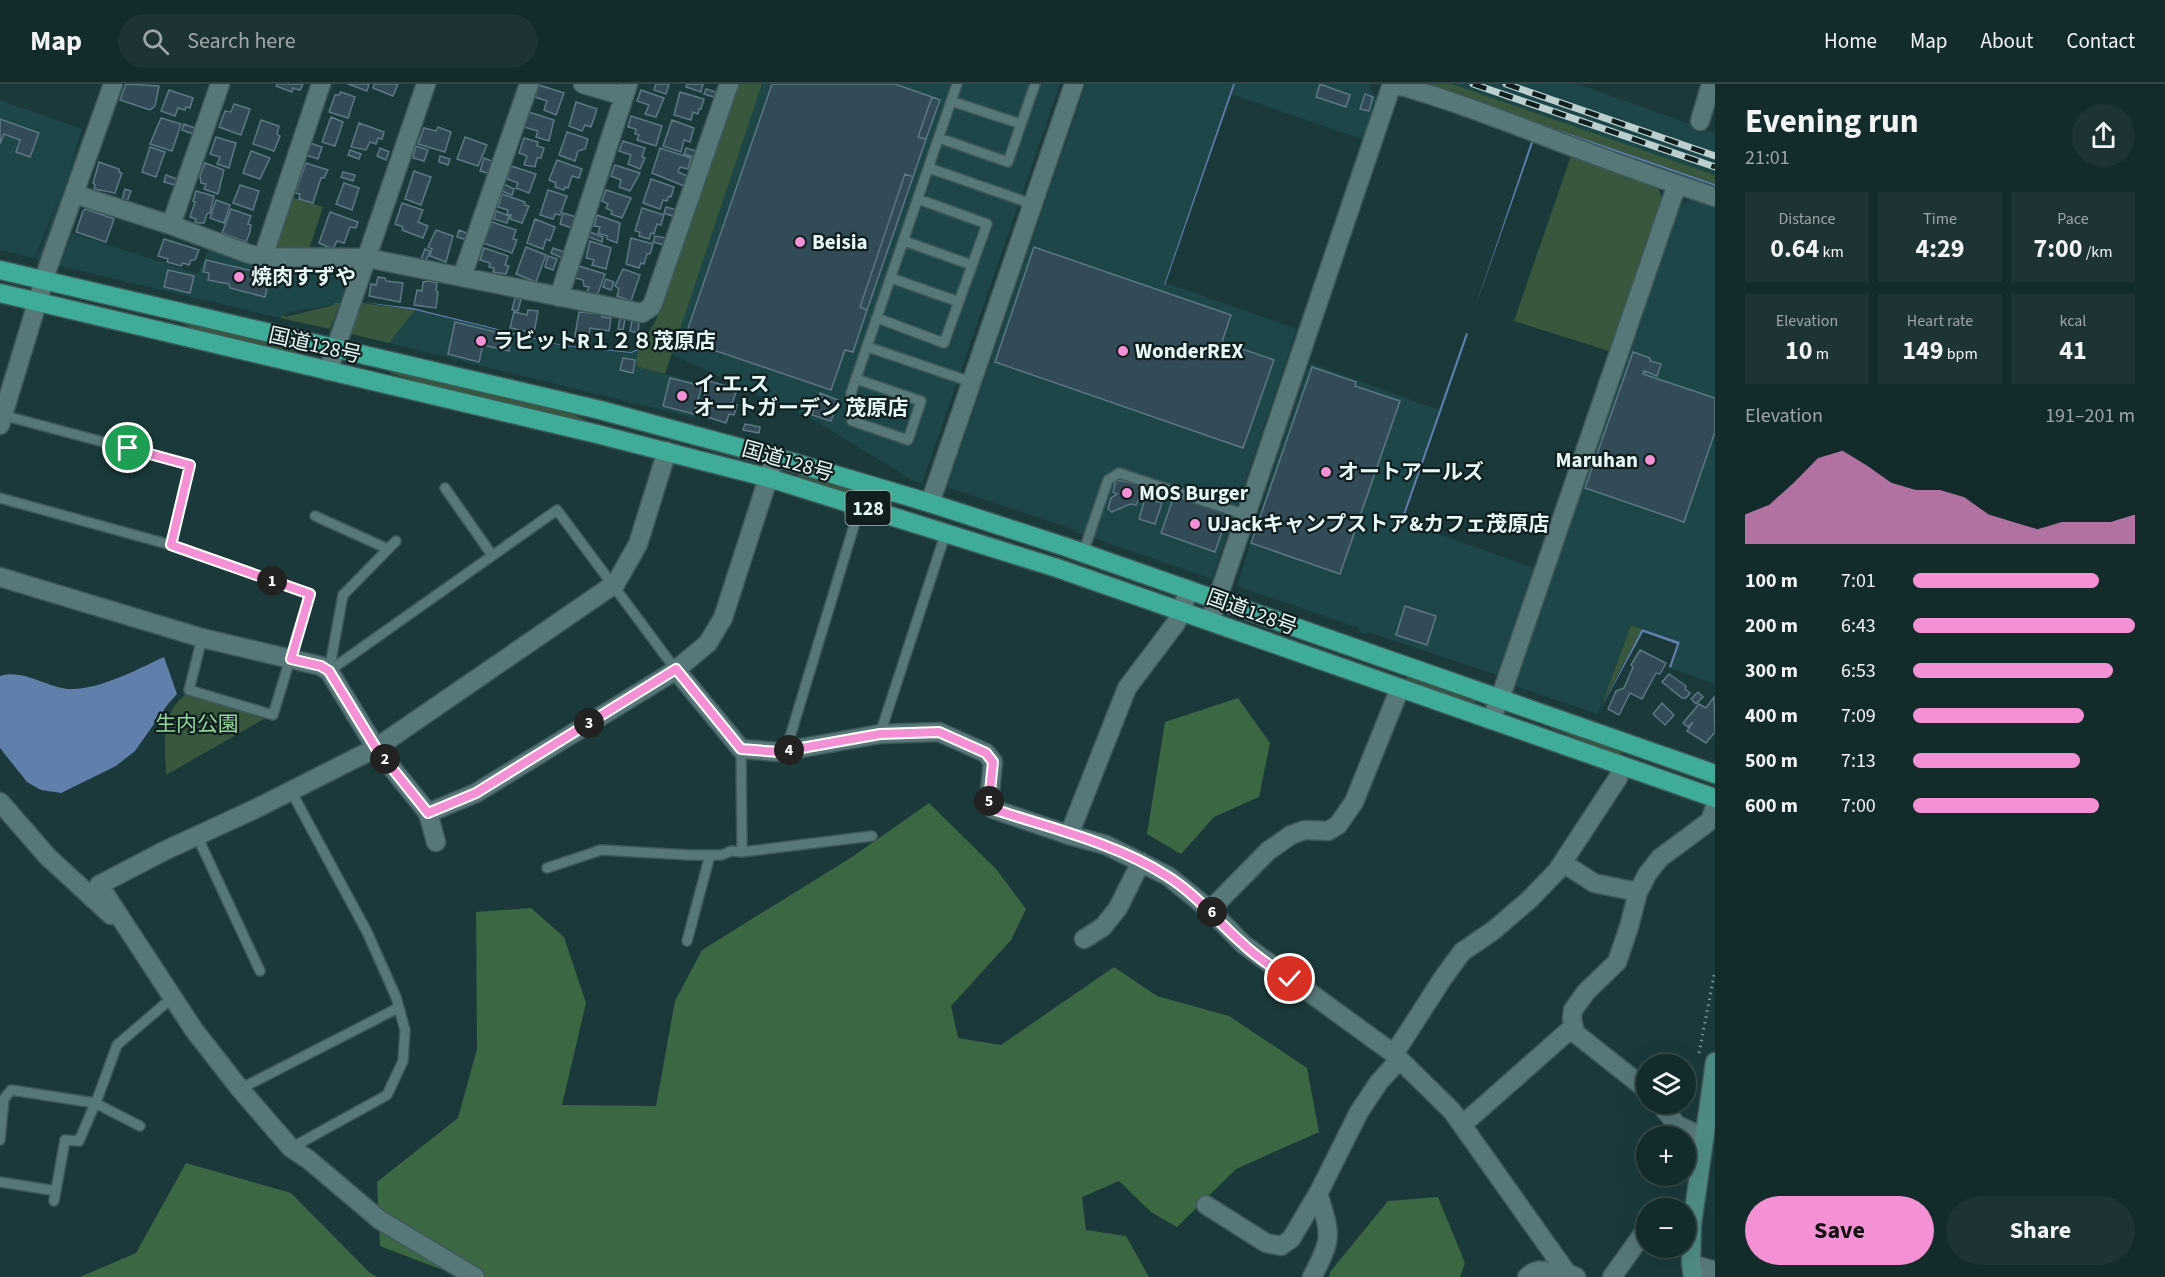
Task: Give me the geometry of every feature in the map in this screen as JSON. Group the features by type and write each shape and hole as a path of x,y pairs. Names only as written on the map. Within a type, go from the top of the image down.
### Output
{"highway":[{"name":"国道128号","path":"0,270 600,410 775,457 930,503 1083,553 1715,774"},
{"name":"国道128号","path":"0,293 667,451 769,478 946,532 1182,611 1715,798"}],"main road":[{"path":"1693,1198 1715,1062"}],"street":[{"path":"1,418 44,281 113,84"},
{"path":"171,225 220,84"},
{"path":"262,257 321,84"},
{"path":"328,371 426,84"},
{"path":"462,277 530,84"},
{"path":"559,297 626,90 583,84"},
{"path":"74,194 262,257 367,258 637,313 651,308 729,84"},
{"path":"930,503 1074,84"},
{"path":"1210,621 1393,84 1533,130 1627,167 1715,197"},
{"path":"1700,121 1711,84"},
{"path":"1491,720 1677,184"},
{"path":"475,1277 380,1220 309,1160 291,1148 240,1089 194,1030 99,885 376,748 616,583 638,544 667,451"},
{"path":"428,813 476,793 676,669 708,643 723,618 775,457"},
{"path":"0,577 202,638 321,666 329,671 376,748 428,813 436,842"},
{"path":"1069,835 1127,688 1176,623 1189,590"},
{"path":"676,669 741,749 779,752 880,734 939,732 986,753 993,762 989,801 993,809 1106,845 1168,876 1210,910 1243,944 1396,1057 1452,1111 1567,1273 1575,1277"},
{"path":"1210,910 1268,850 1291,835 1305,830 1328,831 1338,825 1354,802 1400,688"},
{"path":"1206,1205 1266,1243 1281,1246 1291,1239 1318,1193 1359,1112 1396,1057 1443,978 1462,952 1494,930 1530,899 1563,863 1618,778 1622,766"},
{"path":"0,802 48,857 130,932"},
{"path":"1636,1081 1575,1033 1573,1010 1586,992 1617,962 1638,892 1648,873 1660,858 1710,821 1715,807"},
{"path":"1084,939 1103,927 1118,908 1141,862"},
{"path":"1563,863 1594,883 1638,892"},
{"path":"1462,1125 1573,1027"},
{"path":"1668,1114 1677,1125 1703,1137"},
{"path":"1312,1277 1329,1238 1318,1193"},
{"path":"1612,1277 1636,1243"},
{"path":"1527,1277 1534,1270 1542,1269 1554,1277"},
{"path":"1692,1270 1715,1271"}],"lane":[{"path":"856,379 921,401 908,440 852,421 851,393 957,84"},
{"path":"939,138 1008,162 1032,85"},
{"path":"951,100 1021,124"},
{"path":"928,168 1032,204"},
{"path":"878,318 945,343 987,224 918,199"},
{"path":"904,241 972,265"},
{"path":"891,278 959,302"},
{"path":"868,347 971,382"},
{"path":"1,418 190,465 171,545"},
{"path":"1083,553 1108,480 1119,473 1246,514"},
{"path":"445,488 492,555"},
{"path":"0,498 171,545 310,594 273,715 189,690 202,638"},
{"path":"786,750 860,506"},
{"path":"329,671 557,510 676,669"},
{"path":"315,516 388,549"},
{"path":"880,734 946,532"},
{"path":"329,671 344,595 396,541"},
{"path":"741,749 742,852"},
{"path":"291,791 367,932 399,1008 405,1030 403,1060 387,1095 291,1148"},
{"path":"197,836 260,971"},
{"path":"548,868 601,850 722,855 731,851 742,852 872,836"},
{"path":"687,941 710,855"},
{"path":"0,1182 55,1196 64,1140 79,1141 117,1045 173,997"},
{"path":"240,1089 399,1008"},
{"path":"0,1140 4,1099 11,1090 95,1103 140,1126"}],"shaded area":[{"path":"762,84 1060,84 922,483 914,481 817,422 671,354"},
{"path":"1086,84 1233,84 1164,285 1166,283 1297,329 1212,579 947,487"},
{"path":"1235,84 1368,84 1378,101 1365,140 1231,94"},
{"path":"1452,84 1578,84 1715,133 1715,175"},
{"path":"0,100 82,129 69,168 85,130 39,260 35,260 60,194 35,258 0,250"},
{"path":"1692,198 1715,206 1715,684 1671,668 1680,642 1631,625 1598,714 1515,686 1681,205"},
{"path":"72,233 198,274 209,249 250,263 273,266 347,267 350,271 340,303 291,312 280,318 60,266"},
{"path":"415,310 563,346 631,353 639,350 636,366 704,384 695,418 389,343"},
{"path":"1310,363 1439,410 1399,529 1403,521 1534,568 1497,675 1368,632 1366,634 1360,632 1359,628 1237,586"}],"green space":[{"path":"736,84 762,84 665,374 636,366 638,349 656,320"},
{"path":"1426,84 1452,84 1715,175 1715,184"},
{"path":"1572,153 1657,185 1662,198 1609,351 1514,321"},
{"path":"291,197 323,207 309,249 278,248 275,244"},
{"path":"333,303 340,303 330,329 280,318 284,315 285,317 334,305"},
{"path":"362,303 415,310 389,343 351,334"},
{"path":"177,320 311,352 283,350 242,342 202,331"},
{"path":"390,370 565,411 593,424 437,388 391,373"},
{"path":"798,475 825,479 874,500 795,478"},
{"path":"1631,625 1642,629 1602,704"},
{"path":"1407,677 1474,701 1475,703 1406,681"},
{"name":"生内公園","path":"189,692 269,716 166,775 165,740 168,719 179,700"},
{"path":"1238,698 1270,743 1259,797 1214,817 1181,854 1147,834 1165,722"},
{"path":"1550,726 1621,751 1621,756 1551,728"},
{"path":"929,803 996,869 1026,909 1011,940 951,1006 958,1038 1001,1045 1114,967 1157,996 1229,1016 1307,1068 1319,1132 1236,1169 1177,1227 1151,1212 1119,1181 1082,1197 1086,1230 1126,1236 1149,1277 467,1277 453,1274 380,1246 377,1182 458,1118 477,1049 476,912 531,908 564,937 586,1003 562,1105 656,1106 675,1001 702,950 852,857"},
{"path":"186,1163 291,1193 370,1273 377,1277 80,1277 136,1253"},
{"path":"1438,1197 1465,1263 1460,1277 1329,1277 1330,1272 1388,1201"}],"water":[{"path":"1233,84 1235,84 1164,285"},
{"path":"1419,84 1426,84 1715,184 1715,186"},
{"path":"1532,139 1534,140 1475,308"},
{"path":"362,302 413,308 562,345 631,352 639,350 631,353 563,346 415,310"},
{"path":"1466,333 1468,334 1400,529 1398,529"},
{"path":"1642,629 1680,642 1671,668 1669,667 1677,644 1643,632 1599,712"},
{"path":"164,657 177,694 135,751 116,766 61,793 41,790 27,782 0,748 0,676 18,675 63,688 83,688 119,678"}],"building":[{"path":"126,84 159,86 155,106 150,110 120,100"},
{"path":"277,84 303,84 300,90 293,88 292,92 276,86"},
{"path":"348,84 369,84 367,91"},
{"path":"374,84 398,84 393,96 373,88"},
{"path":"656,84 669,84 666,94 654,90"},
{"path":"687,84 703,84 701,92 686,87"},
{"name":"Beisia","path":"772,84 895,84 932,97 918,137 926,139 913,177 905,174 860,307 867,310 853,352 845,350 831,390 684,340"},
{"path":"1320,84 1350,95 1346,107 1316,97"},
{"path":"539,85 564,93 556,115 544,110 547,101 535,97"},
{"path":"706,89 716,92 714,97 704,94"},
{"path":"169,90 193,98 190,108 186,107 185,110 178,108 175,116 161,111"},
{"path":"641,90 664,98 656,117 645,114 649,105 637,101"},
{"path":"341,92 355,97 348,118 329,112 335,95"},
{"path":"680,92 704,99 698,114 693,112 691,120 674,115"},
{"path":"1365,94 1373,97 1369,111 1360,109"},
{"path":"932,97 940,100 926,139 918,137"},
{"path":"576,102 597,109 591,127 585,125 582,131 569,126"},
{"path":"234,104 250,109 241,135 219,127 225,111 231,112"},
{"path":"529,112 554,120 549,141 536,137 538,131 524,127"},
{"path":"631,116 662,126 656,146 637,140 639,135 635,134 636,129 628,127"},
{"path":"331,117 343,122 335,146 322,142"},
{"path":"161,118 181,124 172,151 150,144"},
{"path":"0,119 39,133 30,157 16,152 20,140 4,134 0,144"},
{"path":"261,120 279,126 277,134 280,136 274,151 253,144"},
{"path":"672,120 694,128 690,142 684,140 681,152 663,146"},
{"path":"359,123 384,132 382,139 378,138 376,144 370,142 366,150 351,147"},
{"path":"184,124 195,128 193,134 182,130"},
{"path":"438,127 451,132 445,152 418,144 424,128 436,131"},
{"path":"567,132 588,139 585,149 578,151 575,161 559,155"},
{"path":"216,137 236,143 229,168 217,164 220,157 210,154"},
{"path":"465,137 487,145 478,166 457,159"},
{"path":"524,138 538,142 537,146 544,148 541,158 537,158 535,167 524,165 527,156 519,153"},
{"path":"623,141 645,148 642,157 645,158 640,169 628,164 631,155 619,151"},
{"path":"310,143 322,147 318,159 306,155"},
{"path":"416,146 428,150 424,161 413,158"},
{"path":"150,147 165,152 156,177 142,172"},
{"path":"380,148 389,152 386,160 377,156"},
{"path":"660,148 691,158 688,169 680,167 678,172 687,176 684,186 652,173"},
{"path":"686,148 696,151 694,157 684,154"},
{"path":"350,150 361,154 359,159 348,155"},
{"path":"251,151 270,158 260,179 243,173"},
{"path":"440,156 450,159 448,165 439,162"},
{"path":"484,158 494,162 491,174 480,171"},
{"path":"557,160 582,169 579,178 572,176 568,188 565,187 564,190 555,187 556,183 549,180"},
{"path":"99,162 119,169 122,173 115,193 94,189 93,183"},
{"path":"205,163 224,170 218,194 204,189 206,184 201,183 200,176"},
{"path":"306,163 328,170 324,178 321,178 313,203 299,199 300,194 295,193"},
{"path":"615,165 640,173 630,191 619,187 621,180 611,176"},
{"path":"511,166 536,174 529,193 516,188 518,183 507,179"},
{"path":"414,171 431,177 421,205 405,199"},
{"path":"343,172 355,175 353,181 341,177"},
{"path":"905,174 913,177 867,310 860,307"},
{"path":"166,175 177,179 175,185 164,182"},
{"path":"651,179 674,187 671,197 669,196 667,201 663,200 660,209 643,203"},
{"path":"344,183 359,188 352,210 336,204"},
{"path":"504,184 514,189 512,195 502,191"},
{"path":"240,185 259,191 253,210 233,203"},
{"path":"125,189 131,191 127,202 122,200"},
{"path":"548,190 567,196 560,215 555,214 553,219 540,215"},
{"path":"606,190 631,198 622,218 611,214 612,211 606,208 608,204 602,201"},
{"path":"196,191 214,196 210,213 207,214 204,223 195,223 196,219 190,217"},
{"path":"502,194 525,202 525,205 529,206 522,223 510,219 511,215 507,214 508,210 498,207"},
{"path":"216,200 230,205 224,223 210,218"},
{"path":"402,203 423,210 418,222 428,226 423,238 402,230 403,227 395,224"},
{"path":"666,207 677,210 675,217 664,213"},
{"path":"642,208 664,215 661,225 657,224 654,234 651,233 649,239 639,236 640,232 635,231"},
{"path":"86,209 114,219 106,242 76,232 83,211"},
{"path":"231,209 251,216 248,224 251,225 250,232 246,242 222,233"},
{"path":"496,211 509,216 507,223 494,219"},
{"path":"330,212 358,222 356,228 350,227 344,243 337,241 333,249 319,243"},
{"path":"563,213 576,217 572,228 560,224"},
{"path":"597,215 620,223 617,243 598,233 600,227 594,226"},
{"path":"535,219 555,227 550,241 546,239 543,249 527,243"},
{"path":"492,222 516,230 513,239 517,240 512,253 483,243"},
{"path":"436,230 453,236 446,262 430,256 432,249 428,247"},
{"path":"459,230 469,234 467,240 457,237"},
{"path":"590,232 603,237 602,242 589,237"},
{"path":"655,236 666,238 664,245 653,242"},
{"path":"631,238 653,244 650,254 647,254 644,264 641,263 639,268 626,264"},
{"path":"164,239 199,250 195,260 191,260 189,265 183,263 181,266 167,262 168,259 158,256"},
{"path":"590,241 611,248 606,269 592,265 594,260 586,258"},
{"path":"526,247 546,255 536,282 516,274"},
{"name":"WonderREX","path":"1034,247 1231,315 1222,342 1274,360 1243,448 995,362"},
{"path":"484,248 508,256 505,265 509,266 506,274 493,272 494,268 489,267 490,263 480,260"},
{"path":"553,248 564,252 562,258 551,253"},
{"path":"425,249 430,251 426,261 421,259"},
{"path":"548,256 557,259 553,270 545,267"},
{"name":"焼肉すずや","path":"206,260 270,275 265,297 230,288 229,284 208,280 209,273 203,272"},
{"path":"579,266 605,274 597,296 587,292 589,287 584,286 583,280 575,278"},
{"path":"623,269 640,275 631,301 617,296 619,289 615,286"},
{"path":"168,270 194,276 190,293 164,287"},
{"path":"378,277 385,278 386,281 403,283 400,302 369,296 371,284 376,285"},
{"path":"606,279 614,282 611,290 603,287"},
{"path":"423,282 437,283 436,308 414,305 417,290 422,291"},
{"path":"515,298 521,299 518,311 512,310"},
{"path":"528,310 538,311 534,333 510,328 514,312 527,315"},
{"path":"579,312 602,314 602,317 611,318 609,331 590,328 588,343 574,341"},
{"path":"620,318 625,319 623,330 618,329"},
{"path":"632,321 639,322 638,333 630,331"},
{"name":"ラビットR１２８茂原店","path":"455,322 512,336 509,351 483,345 479,362 448,354"},
{"name":"Maruhan","path":"1633,352 1661,364 1657,376 1644,371 1643,374 1715,398 1715,432 1684,522 1585,488"},
{"path":"623,358 635,360 633,373 620,370"},
{"name":"オートアールズ","path":"1312,367 1356,382 1355,386 1400,401 1340,574 1251,543"},
{"name":"イ.エ.ス オートガーデン 茂原店","path":"670,378 702,386 694,414 663,406"},
{"path":"709,381 737,389 732,404 737,405 734,415 729,414 726,423 704,416 707,408 701,407"},
{"path":"820,393 838,400 831,421 812,415"},
{"path":"745,424 760,427 759,433 743,430"},
{"name":"MOS Burger","path":"1134,478 1142,480 1140,486 1144,488 1136,505 1130,504 1112,512 1108,509 1111,498 1117,494 1113,492 1116,480 1132,483"},
{"name":"UJackキャンプストア&カフェ茂原店","path":"1174,496 1228,514 1215,552 1161,533"},
{"path":"1145,498 1162,503 1155,524 1139,519"},
{"path":"1405,606 1436,616 1427,645 1396,635"},
{"path":"1640,650 1666,663 1660,674 1656,673 1642,699 1630,693 1619,715 1608,709 1616,691 1624,688 1633,667 1631,665"},
{"path":"1669,674 1686,686 1685,689 1690,693 1686,698 1682,698 1662,682"},
{"path":"1698,692 1703,697 1696,704 1691,699"},
{"path":"1714,697 1715,732 1706,743 1687,731 1693,722 1688,727 1683,723 1699,704 1706,708"},
{"path":"1662,703 1674,715 1665,725 1653,714"}],"railway":[{"path":"1473,84 1715,167"},
{"path":"1506,84 1715,156"}],"place":[{"name":"Beisia","path":"800,242"},
{"name":"焼肉すずや","path":"239,277"},
{"name":"ラビットR１２８茂原店","path":"481,341"},
{"name":"WonderREX","path":"1123,351"},
{"name":"イ.エ.ス オートガーデン 茂原店","path":"682,396"},
{"name":"Maruhan","path":"1650,460"},
{"name":"オートアールズ","path":"1326,472"},
{"name":"MOS Burger","path":"1127,493"},
{"name":"UJackキャンプストア&カフェ茂原店","path":"1195,524"}],"route":[{"path":"128,448 190,465 171,545 310,594 291,659 321,666 329,671 376,748 428,813 476,793 676,669 741,749 779,752 863,736 939,732 986,753 993,762 989,801 993,809 1106,845 1168,876 1210,910 1243,944 1290,979"}]}
